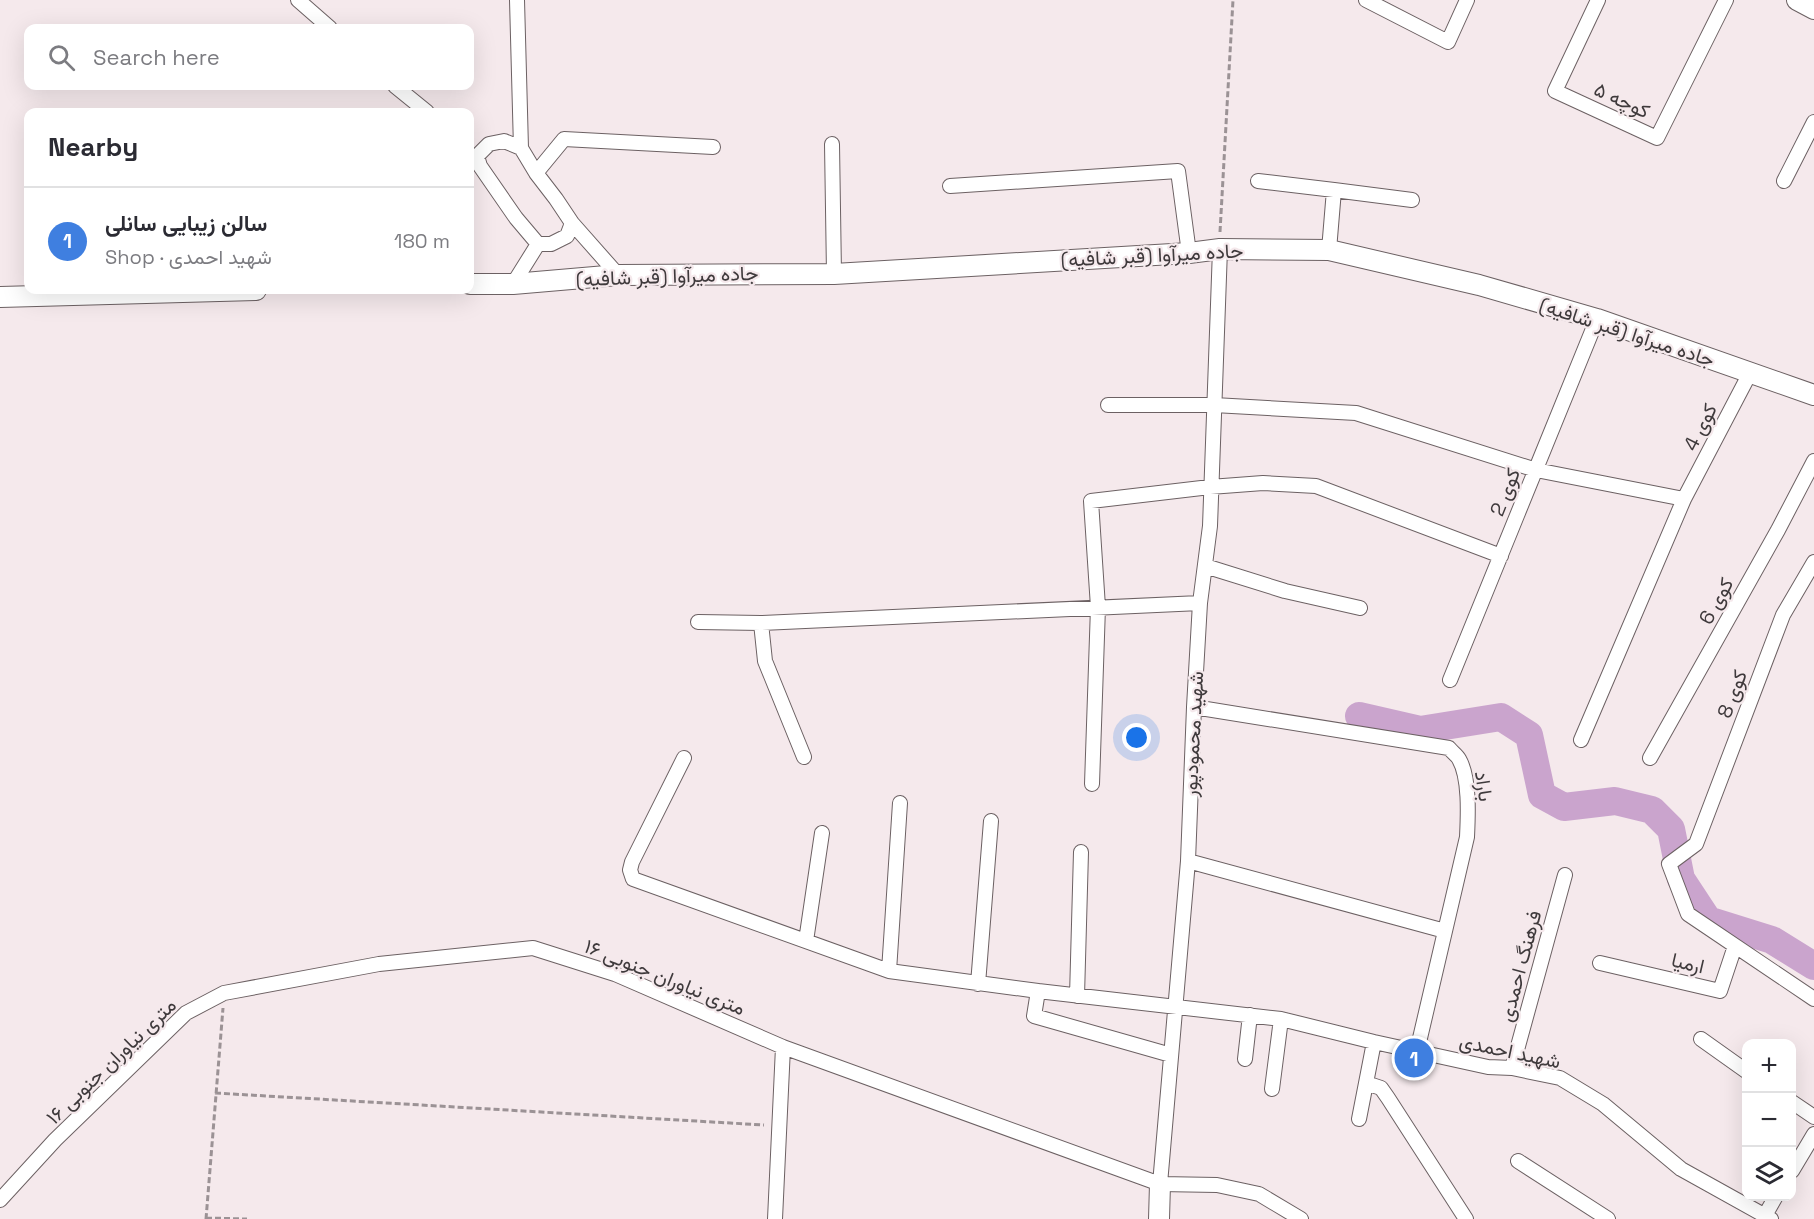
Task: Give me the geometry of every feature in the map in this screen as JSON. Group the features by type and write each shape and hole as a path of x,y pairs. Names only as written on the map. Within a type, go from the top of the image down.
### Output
{"street":[{"path":"298,0 325,24"},
{"path":"517,0 521,148 572,223 618,275"},
{"path":"1366,0 1448,42 1467,0"},
{"name":"کوچه ۵","path":"1599,0 1555,91 1657,138 1726,0"},
{"path":"1797,0 1814,9"},
{"path":"400,90 422,108"},
{"path":"1784,181 1814,122"},
{"path":"536,173 564,139 713,147"},
{"path":"474,152 489,144 504,141 521,148"},
{"path":"832,144 834,274"},
{"path":"474,155 493,185 538,244"},
{"path":"950,186 1178,171 1189,253"},
{"path":"1258,182 1412,200"},
{"path":"1329,250 1334,190"},
{"path":"538,244 551,244 567,236 572,223"},
{"path":"513,284 538,244"},
{"name":"جاده میرآوا (قبر شافیه)","path":"474,284 513,284 618,275 834,274 1189,253 1220,249 1329,250 1479,285 1597,320 1814,395"},
{"name":"شهید محمودپور","path":"1159,1219 1160,1184 1188,861 1200,603 1210,525 1220,249"},
{"path":"0,297 110,294"},
{"name":"کوی 2","path":"1450,680 1597,320"},
{"name":"کوی 4","path":"1581,740 1684,499 1750,373"},
{"path":"1108,405 1214,405 1356,413 1536,470 1684,499"},
{"name":"کوی 6","path":"1650,758 1778,530 1814,461"},
{"path":"1092,784 1098,607 1091,501 1263,483 1316,486 1500,556"},
{"name":"کوی 8","path":"1735,946 1688,914 1670,864 1696,844 1783,615 1814,562"},
{"path":"1205,566 1285,591 1360,608"},
{"path":"698,622 761,623 1200,603"},
{"path":"761,623 765,661 804,757"},
{"name":"باراد","path":"1194,707 1449,748 1459,759 1469,807 1467,837 1417,1051"},
{"name":"شهید احمدی","path":"684,758 632,862 630,870 633,879 889,971 978,984 1281,1019 1488,1067 1512,1068 1560,1078 1603,1104 1681,1169 1766,1218"},
{"path":"889,971 900,803"},
{"path":"978,984 991,821"},
{"path":"806,941 822,833"},
{"path":"1077,996 1081,852"},
{"path":"1188,861 1445,931"},
{"name":"فرهنگ احمدی","path":"1512,1068 1565,875"},
{"path":"1735,946 1814,999"},
{"name":"ارمیا","path":"1600,963 1720,991 1735,946"},
{"name":"۱۶ متری نیاوران جنوبی","path":"0,1200 56,1140 186,1013 224,993 380,964 534,948 615,974 783,1047 1160,1184 1217,1185 1258,1194 1301,1219"},
{"path":"1038,991 1034,1016 1172,1055"},
{"path":"1245,1059 1250,1015"},
{"path":"1272,1089 1281,1019"},
{"path":"1701,1039 1742,1068"},
{"path":"1359,1119 1374,1042"},
{"path":"775,1219 783,1047"},
{"path":"1366,1083 1381,1088 1466,1219"},
{"path":"1796,1105 1814,1117"},
{"path":"1796,1163 1814,1134"},
{"path":"1518,1161 1608,1219"},
{"path":"1766,1218 1774,1201"}],"path":[{"path":"1220,249 1233,0"},
{"path":"224,993 206,1218 247,1219"},
{"path":"215,1093 779,1126"}],"waterway":[{"path":"1359,716 1420,730 1501,717 1529,735 1542,795 1564,807 1615,801 1652,810 1671,829 1681,879 1708,920 1772,940 1814,966"}],"place":[{"name":"سالن زیبایی سانلی","path":"1414,1058"}]}
